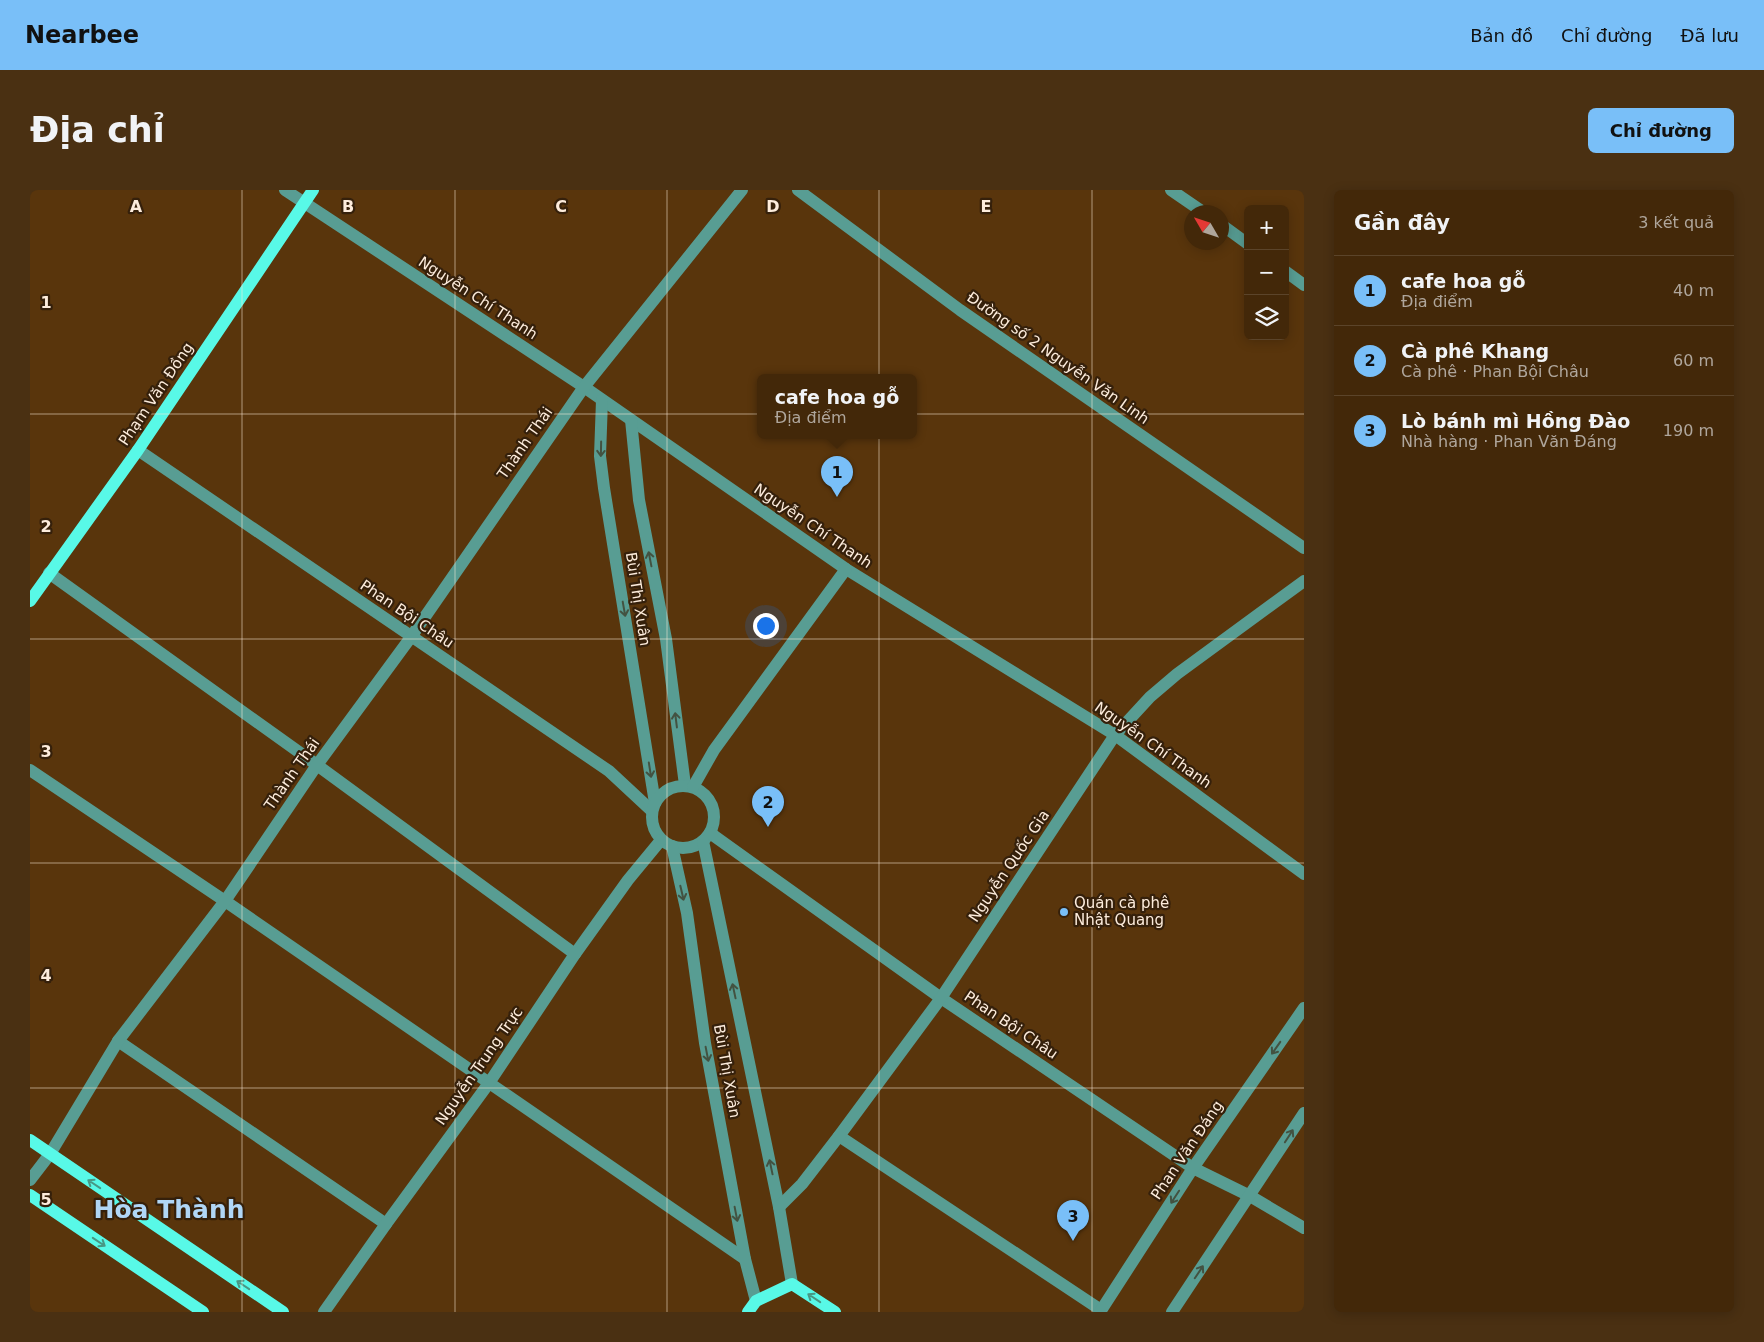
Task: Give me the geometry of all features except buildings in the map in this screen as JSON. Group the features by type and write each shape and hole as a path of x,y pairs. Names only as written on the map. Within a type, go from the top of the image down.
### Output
{"main road":[{"name":"Phạm Văn Đồng","path":"30,600 138,450 313,190"},
{"path":"30,1140 283,1312"},
{"path":"30,1195 203,1312"},
{"path":"748,1312 756,1301 792,1284 835,1312"}],"street":[{"name":"Nguyễn Chí Thanh","path":"285,190 584,387 846,569 1115,735 1304,874"},
{"name":"Thành Thái","path":"30,1180 50,1154 118,1041 225,901 317,766 411,637 584,387 742,190"},
{"name":"Đường số 2 Nguyễn Văn Linh","path":"798,190 960,310 1304,548"},
{"path":"1171,190 1193,205"},
{"path":"1229,231 1244,241"},
{"path":"1289,274 1304,285"},
{"name":"Bùi Thị Xuân","path":"602,400 600,456 604,488 654,807"},
{"name":"Bùi Thị Xuân","path":"631,420 638,500 666,640 689,786"},
{"name":"Phan Bội Châu","path":"138,450 609,771 654,807"},
{"path":"689,786 846,569"},
{"path":"49,573 575,954"},
{"name":"Nguyễn Quốc Gia","path":"779,1207 802,1184 941,998 1115,735 1150,696 1177,674 1304,581"},
{"path":"30,770 225,901 745,1259"},
{"path":"689,786 705,794 713,806 714,819 707,837 693,846 682,848 667,843 653,826 654,807 663,793 673,787 689,786"},
{"name":"Phan Bội Châu","path":"707,837 1193,1168 1250,1196 1304,1228"},
{"name":"Bùi Thị Xuân","path":"707,837 779,1207 792,1284"},
{"name":"Bùi Thị Xuân","path":"667,843 687,913 705,1043 745,1259 756,1301"},
{"name":"Nguyễn Trung Trực","path":"324,1312 489,1083 575,954 628,880 667,843"},
{"name":"Phan Văn Đáng","path":"1101,1311 1193,1168 1304,1008"},
{"path":"118,1041 386,1224"},
{"path":"1172,1312 1304,1113"},
{"path":"839,1136 1101,1311"}],"place":[{"name":"cafe hoa gỗ","path":"837,497"},
{"name":"Cà phê Khang","path":"768,827"},
{"name":"Quán cà phê Nhật Quang","path":"1064,912"},
{"name":"Lò bánh mì Hồng Đào","path":"1073,1241"}],"district":[{"name":"Hòa Thành","path":"169,1209"}]}
